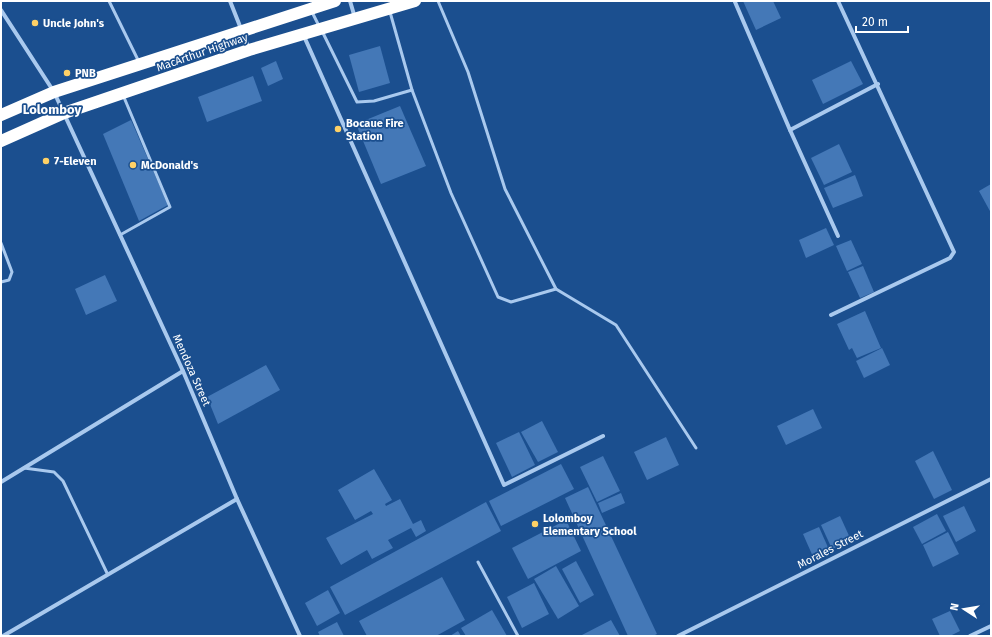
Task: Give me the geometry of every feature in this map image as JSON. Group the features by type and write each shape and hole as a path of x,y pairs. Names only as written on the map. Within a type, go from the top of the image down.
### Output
{"highway":[{"name":"MacArthur Highway","path":"1,115 54,92 241,30 335,1"},
{"name":"MacArthur Highway","path":"1,141 64,113 249,50 356,19 388,7 415,1"}],"street":[{"path":"230,1 249,50"},
{"path":"350,1 356,19"},
{"path":"831,315 950,258 954,252 878,84 838,1"},
{"path":"735,2 790,130 838,236"},
{"name":"Mendoza Street","path":"1,10 54,92 183,371 237,499 300,636"},
{"path":"303,34 504,485 603,436"},
{"path":"790,130 878,84"},
{"path":"1,482 183,371"},
{"name":"Morales Street","path":"678,636 991,479"},
{"path":"3,636 237,499"},
{"path":"970,636 991,626"}],"lane":[{"path":"109,1 140,63"},
{"path":"438,1 468,72 505,189 556,289 616,326 696,448"},
{"path":"388,7 412,90 451,193 498,298 510,302 556,289"},
{"path":"311,8 357,102 374,101 412,90"},
{"path":"120,235 170,207 122,94"},
{"path":"1,243 12,272 9,280 1,282"},
{"path":"24,468 54,472 63,481 107,574"},
{"path":"478,562 518,636"}],"building":[{"path":"743,1 773,1 781,18 756,30"},
{"path":"380,46 390,83 359,92 349,55"},
{"path":"276,61 283,79 268,86 261,68"},
{"path":"851,61 863,84 823,104 812,80"},
{"path":"253,76 262,101 207,122 198,97"},
{"path":"400,106 426,166 381,184 356,124"},
{"name":"McDonald's","path":"131,120 168,205 139,221 103,134"},
{"path":"839,144 852,172 824,185 811,158"},
{"path":"855,175 863,196 833,208 824,188"},
{"path":"991,184 991,213 979,191"},
{"path":"826,228 834,245 806,258 799,240"},
{"path":"851,240 862,264 847,271 836,246"},
{"path":"863,266 874,292 860,298 848,272"},
{"path":"105,275 117,301 86,315 75,289"},
{"path":"865,311 881,348 857,358 852,348 849,350 837,324"},
{"path":"882,348 890,365 864,378 856,361"},
{"path":"266,365 280,390 218,424 207,397"},
{"path":"813,409 822,428 786,445 777,426"},
{"path":"542,421 558,452 538,462 521,432"},
{"path":"519,432 535,465 512,477 496,443"},
{"path":"666,437 679,465 647,480 634,452"},
{"path":"933,451 952,490 934,499 915,461"},
{"path":"603,456 620,491 597,502 580,467"},
{"path":"561,464 574,489 501,526 489,501"},
{"path":"374,469 392,500 385,504 386,506 400,499 413,524 421,520 426,531 416,537 411,528 388,540 393,548 372,559 367,550 341,565 326,538 373,514 371,511 355,520 338,490"},
{"path":"588,487 657,634 653,636 628,636 565,498"},
{"path":"621,493 625,503 602,513 598,503"},
{"path":"486,502 501,531 345,615 330,587"},
{"path":"964,506 976,531 956,542 943,516"},
{"path":"937,514 946,531 922,544 913,527"},
{"path":"840,516 851,540 832,549 821,525"},
{"path":"566,520 581,551 528,579 512,548"},
{"path":"819,527 830,552 814,559 803,534"},
{"path":"948,532 959,554 933,567 923,545"},
{"path":"576,561 594,595 580,603 562,569"},
{"path":"556,566 579,606 558,619 534,579"},
{"path":"442,577 465,620 436,636 367,636 359,621"},
{"path":"534,583 549,614 522,628 507,597"},
{"path":"328,590 340,613 317,626 305,603"},
{"path":"492,610 507,636 466,636 461,628"},
{"path":"950,611 960,631 950,636 940,636 932,619"},
{"path":"611,620 620,636 580,636"},
{"path":"337,622 344,636 320,636 318,632"},
{"path":"458,631 461,636 450,636"}],"place":[{"name":"Uncle John's","path":"35,23"},
{"name":"PNB","path":"67,73"},
{"name":"Bocaue Fire Station","path":"338,129"},
{"name":"7-Eleven","path":"46,161"},
{"name":"McDonald's","path":"133,165"},
{"name":"Lolomboy Elementary School","path":"535,524"}],"district":[{"name":"Lolomboy","path":"52,109"}]}
